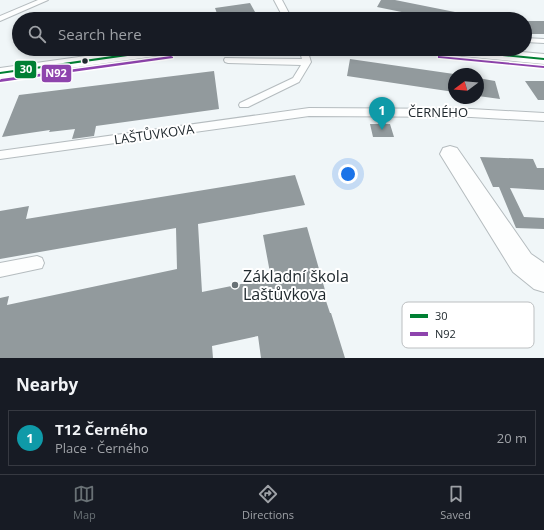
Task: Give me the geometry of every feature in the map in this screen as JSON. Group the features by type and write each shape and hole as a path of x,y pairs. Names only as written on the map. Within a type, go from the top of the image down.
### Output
{"street":[{"path":"0,73 120,56"},
{"path":"521,56 544,58"},
{"path":"450,154 522,263 544,279"}],"lane":[{"path":"16,12 44,0"},
{"path":"278,0 284,12"},
{"path":"0,19 12,14"},
{"path":"532,40 544,41"},
{"path":"244,105 296,80 307,62 305,56"},
{"path":"228,60 307,62"},
{"name":"ČERNÉHO","path":"309,112 471,113 544,117"},
{"name":"LAŠTŮVKOVA","path":"0,155 309,112"},
{"path":"0,270 37,262"}],"building":[{"path":"381,0 395,0 455,12 402,12 377,7"},
{"path":"250,3 255,12 216,12 215,8"},
{"path":"532,21 544,21 544,34 532,34"},
{"path":"350,59 448,73 448,91 347,76"},
{"path":"214,71 219,109 96,126 94,136 72,139 75,129 49,132 50,130 2,137 19,95"},
{"path":"484,79 495,81 500,99 484,97"},
{"path":"525,81 544,81 544,100 538,100"},
{"path":"370,124 390,124 394,137 373,137"},
{"path":"480,157 533,159 537,168 544,168 544,190 510,188 524,217 544,218 544,229 516,228 499,187 493,187"},
{"path":"295,175 305,205 198,224 202,292 271,278 263,235 307,227 327,297 325,298 345,358 261,358 258,336 212,346 213,358 0,358 0,298 9,296 7,305 177,269 176,228 0,259 0,211 29,206 26,219"}],"transit line":[{"name":"30","path":"0,73 120,56"},
{"name":"30","path":"513,56 544,59"},
{"name":"N92","path":"1,81 171,57"},
{"name":"N92","path":"440,57 543,67"}],"place":[{"name":"T12 Černého","path":"382,130"},
{"name":"Základní škola Laštůvkova","path":"235,285"}]}
